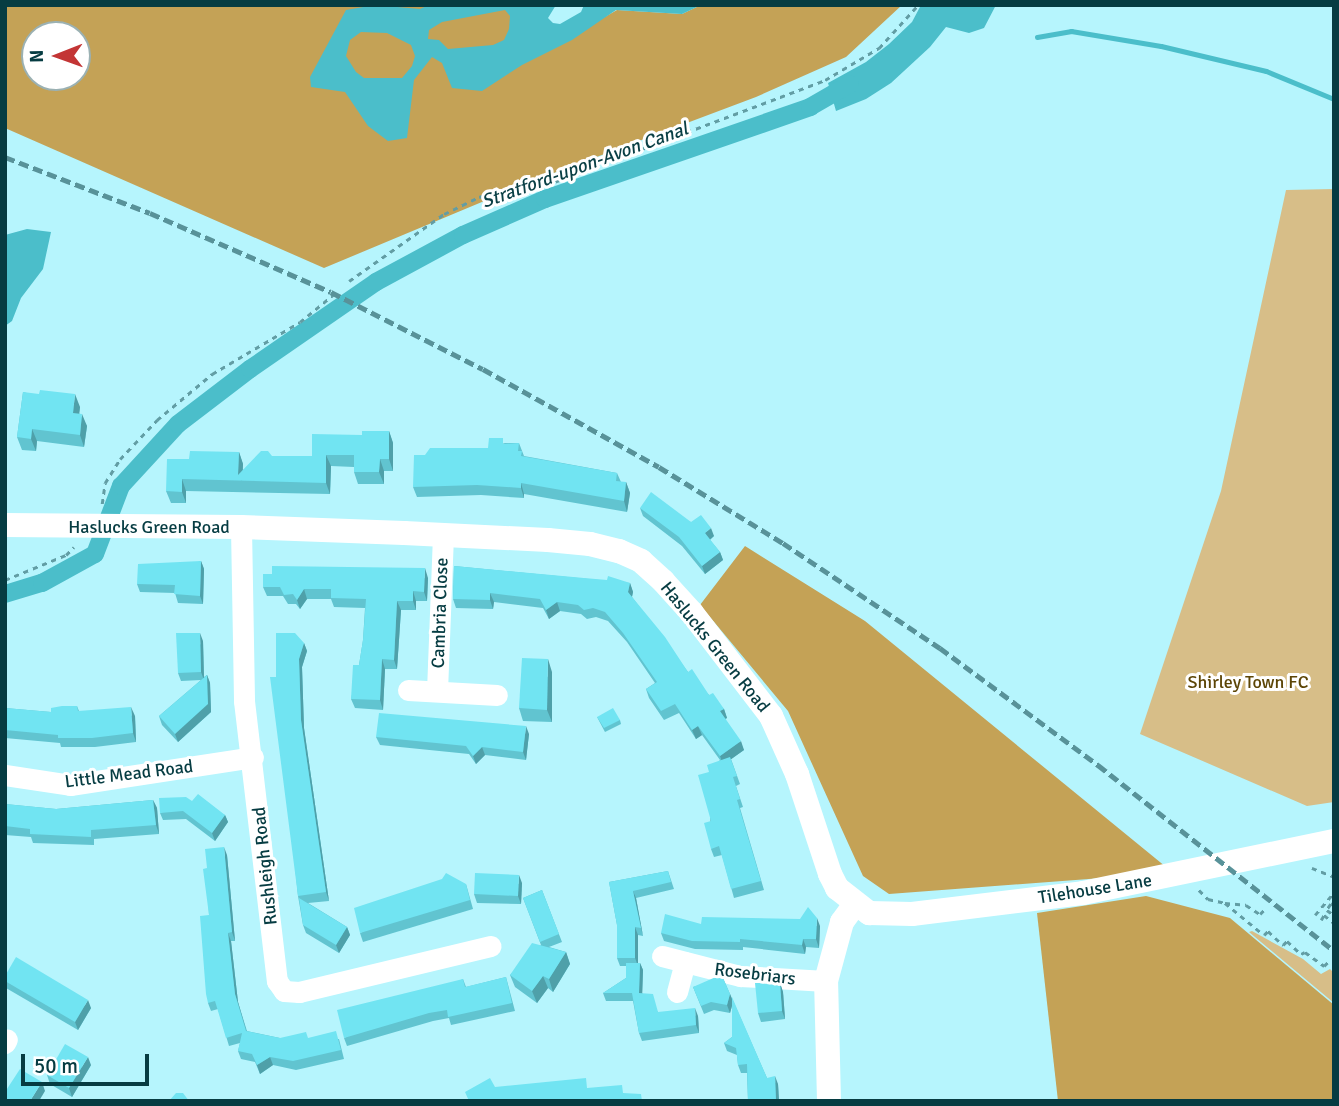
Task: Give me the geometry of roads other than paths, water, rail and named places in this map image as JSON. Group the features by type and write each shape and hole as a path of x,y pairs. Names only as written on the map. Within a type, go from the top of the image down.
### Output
{"street":[{"name":"Haslucks Green Road","path":"5,525 72,537 132,528 241,527 590,544 619,551 641,561 692,613 771,716 797,774 830,874 837,888 855,904"},
{"name":"Rushleigh Road","path":"241,527 244,701 253,757 277,981 285,991 299,992 491,946"},
{"name":"Cambria Close","path":"437,691 443,536"},
{"path":"408,690 498,695"},
{"name":"Little Mead Road","path":"5,775 70,785 253,757"},
{"name":"Tilehouse Lane","path":"855,904 869,913 912,914 1195,881 1272,855 1334,841"},
{"path":"829,1101 827,981 842,922 855,904"},
{"name":"Rosebriars","path":"662,956 740,976 827,981"},
{"path":"677,992 685,962"}],"water":[{"path":"375,5 420,9 429,5 556,5 548,18 553,23 560,24 581,12 584,5 701,5 682,14 616,10 572,40 522,65 482,91 452,88 442,63 432,57 414,80 407,138 388,141 368,126 345,92 311,87 310,77 346,10","holes":["505,10 510,16 509,29 504,40 493,45 448,49 439,40 428,39 429,30 442,22","361,32 387,33 411,45 415,56 412,66 402,78 364,78 356,72 346,56 350,40"]},
{"path":"921,5 996,5 984,28 969,33 946,27 930,47 891,83 866,99 836,111 828,83 866,62 889,44 912,22"},
{"path":"27,229 51,232 43,269 21,298 12,321 5,326 5,235"}],"waterway":[{"path":"1037,37 1071,31 1161,46 1266,71 1334,99"},
{"name":"Stratford-upon-Avon Canal","path":"5,594 42,583 95,554 121,486 178,424 250,369 376,282 463,235 545,199 810,107 850,84"}],"railway":[{"path":"5,157 150,213 331,292 483,369 659,467 783,543 940,648 1098,765 1334,951"}],"park label":[{"name":"Shirley Town FC","path":"1248,682"}]}
